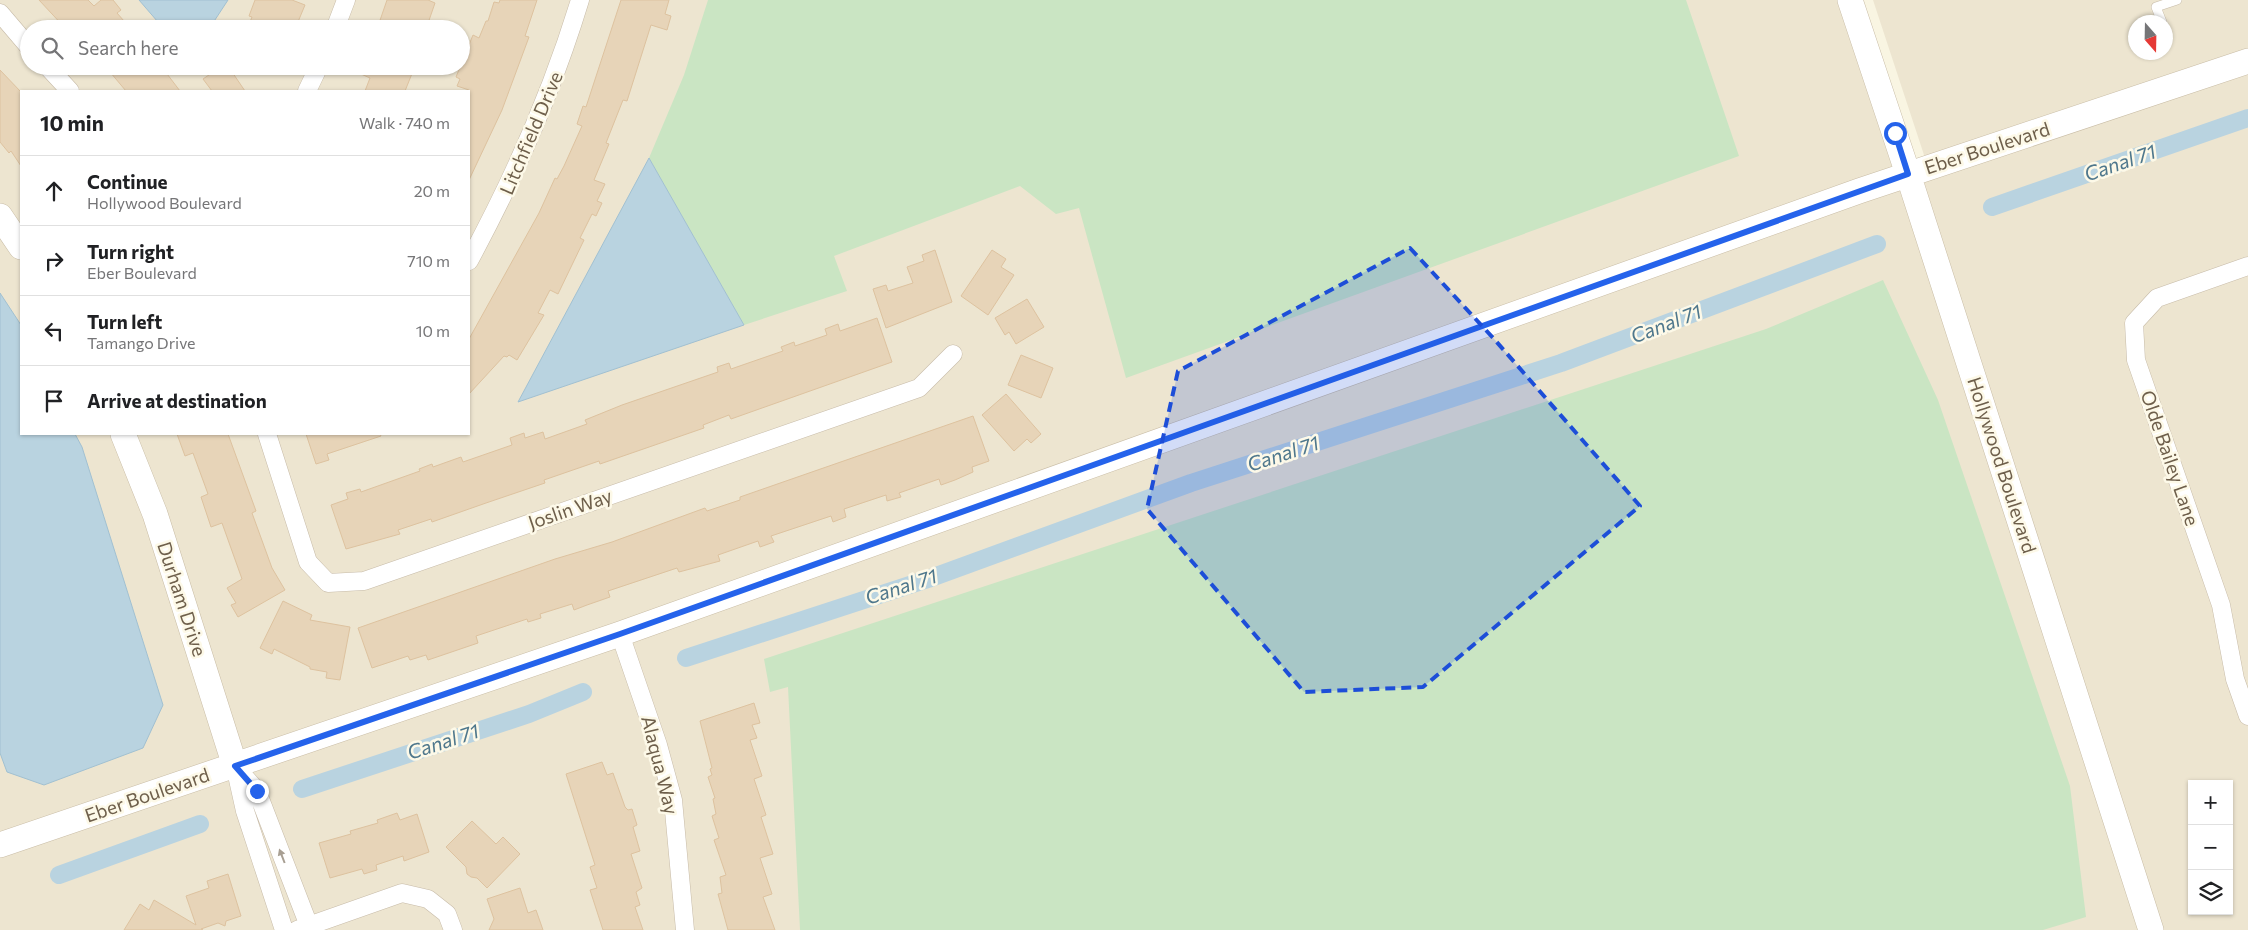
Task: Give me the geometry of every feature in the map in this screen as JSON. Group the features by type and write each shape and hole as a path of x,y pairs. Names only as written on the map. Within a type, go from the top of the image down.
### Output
{"street":[{"path":"338,20 346,0"},
{"name":"Litchfield Drive","path":"470,259 502,200 560,65 580,0"},
{"name":"Hollywood Boulevard","path":"1850,0 2152,930"},
{"path":"0,13 20,36"},
{"name":"Eber Boulevard","path":"0,844 235,766 620,634 1908,174 2248,61"},
{"path":"55,75 69,90"},
{"path":"307,90 315,75"},
{"path":"0,216 20,246"},
{"name":"Olde Bailey Lane","path":"2248,266 2157,298 2134,323 2136,360 2221,606 2235,679 2248,716"},
{"name":"Joslin Way","path":"267,435 308,562 328,583 364,581 919,388 953,354"},
{"name":"Durham Drive","path":"123,435 155,514 235,766"},
{"name":"Alaqua Way","path":"620,634 658,745 673,800 685,930"},
{"path":"235,766 245,811 303,928 402,893 428,899 448,914 453,930"},
{"path":"282,889 284,930"}],"lane":[{"path":"2155,4 2176,0"}],"highlighted area":[{"path":"1410,248 1495,340 1640,506 1423,687 1304,692 1147,509 1178,371"}],"shaded area":[{"path":"0,0 1847,0 1909,174 2248,61 2248,930 0,930"},
{"path":"1873,0 2248,0 2248,50 1925,158"}],"green space":[{"path":"708,0 1686,0 1739,156 1126,378 1079,208 1056,214 1020,186 834,256 847,291 744,325 649,158 684,75"},
{"path":"1883,280 1938,400 2070,786 2086,917 2043,930 800,930 788,687 770,692 764,659 1766,329"}],"water":[{"path":"139,0 228,0 215,20 156,20"},
{"path":"649,158 744,325 518,402"},
{"path":"0,293 20,323 20,435 76,435 82,447 163,705 143,748 44,785 7,772 0,753"}],"building":[{"path":"39,0 88,0 94,6 101,0 113,0 121,10 117,13 123,20 58,20"},
{"path":"255,0 292,0 305,5 299,20 251,20 252,17 249,16"},
{"path":"387,0 428,0 435,3 429,20 380,20"},
{"path":"500,0 537,0 525,36 529,37 502,110 470,178 470,90 457,86 460,79 456,77 457,75 470,75 470,42 473,35 479,38 486,21 488,21 494,2 499,3"},
{"path":"621,0 669,0 665,14 671,16 667,30 651,25 627,101 623,100 606,143 609,144 594,180 605,184 597,201 602,203 596,216 592,214 580,238 584,240 558,294 550,290 538,313 544,315 517,360 509,355 507,357 504,356 470,393 470,337 539,213 555,178 557,179 564,166 582,126 577,124 583,106 586,107"},
{"path":"0,70 20,91 20,164 11,151 9,153 0,142"},
{"path":"113,75 168,75 179,90 125,90"},
{"path":"209,75 234,75 244,90 211,90 203,79"},
{"path":"363,75 411,75 405,90 365,90 370,78"},
{"path":"935,250 952,302 886,328 873,289 886,285 888,291 913,283 907,267 924,261 922,255"},
{"path":"992,250 1006,259 1001,267 1014,275 988,315 961,296"},
{"path":"1027,299 1044,327 1016,344 1009,332 1005,335 995,318"},
{"path":"877,318 892,362 731,419 729,415 703,425 704,428 600,464 599,461 544,480 545,483 432,522 431,519 398,530 400,534 346,549 331,505 348,499 346,493 360,489 361,492 420,471 419,469 432,464 433,467 461,457 463,462 512,445 510,438 524,433 525,438 543,432 545,439 587,424 585,420 622,405 718,372 717,367 729,363 731,369 783,351 781,347 794,342 795,346 827,335 825,329 838,324 840,331"},
{"path":"1021,355 1053,368 1041,398 1008,385"},
{"path":"1006,394 1041,434 1031,443 1027,439 1014,451 982,415"},
{"path":"973,416 989,461 972,467 973,472 955,480 941,485 939,479 899,493 901,497 887,501 886,495 844,509 846,517 833,522 831,516 771,536 774,542 760,547 758,541 718,555 720,561 679,572 677,568 608,591 610,597 574,610 572,604 540,614 541,618 528,622 527,619 476,636 478,643 428,660 426,655 410,660 408,656 372,668 358,628 555,559 612,542 705,508 707,511 740,500 740,497"},
{"path":"177,435 228,435 256,511 252,513 272,568 285,590 238,617 231,605 236,603 227,588 242,579 222,523 211,527 201,497 208,494 193,453 185,456"},
{"path":"306,435 381,436 327,454 329,460 316,464"},
{"path":"283,601 312,615 310,620 350,627 340,680 326,678 327,672 310,669 310,667 274,649 272,654 260,648"},
{"path":"754,703 760,723 752,725 757,738 750,740 762,776 754,779 766,815 761,817 773,854 760,858 772,894 763,897 775,930 728,930 718,894 722,893 720,877 726,875 714,840 719,838 712,816 716,814 713,799 715,798 708,777 712,775 710,769 712,768 700,721"},
{"path":"602,762 607,775 613,773 625,807 628,810 632,809 637,825 633,827 640,851 631,854 642,888 636,892 640,905 635,907 643,930 603,930 590,890 597,888 590,867 595,865 566,774"},
{"path":"397,813 400,820 417,814 429,852 404,861 403,856 376,865 377,870 364,874 362,869 330,878 319,843 351,834 350,831 378,823 377,820"},
{"path":"472,821 496,844 503,837 520,854 487,888 477,878 467,874 466,867 446,847"},
{"path":"228,874 241,916 226,921 225,926 218,923 201,929 203,930 124,930 140,904 149,910 154,900 196,925 186,896 209,888 207,881"},
{"path":"520,888 528,913 536,910 543,930 489,930 494,919 487,899"}],"waterway":[{"name":"Canal 71","path":"1992,207 2248,118"},
{"name":"Canal 71","path":"686,658 928,579 1191,483 1561,363 1877,244"},
{"name":"Canal 71","path":"302,789 529,714 583,692"},
{"name":"Canal 71","path":"59,875 200,824"}],"route":[{"path":"257,791 235,766 620,634 1908,174 1895,133"}]}
